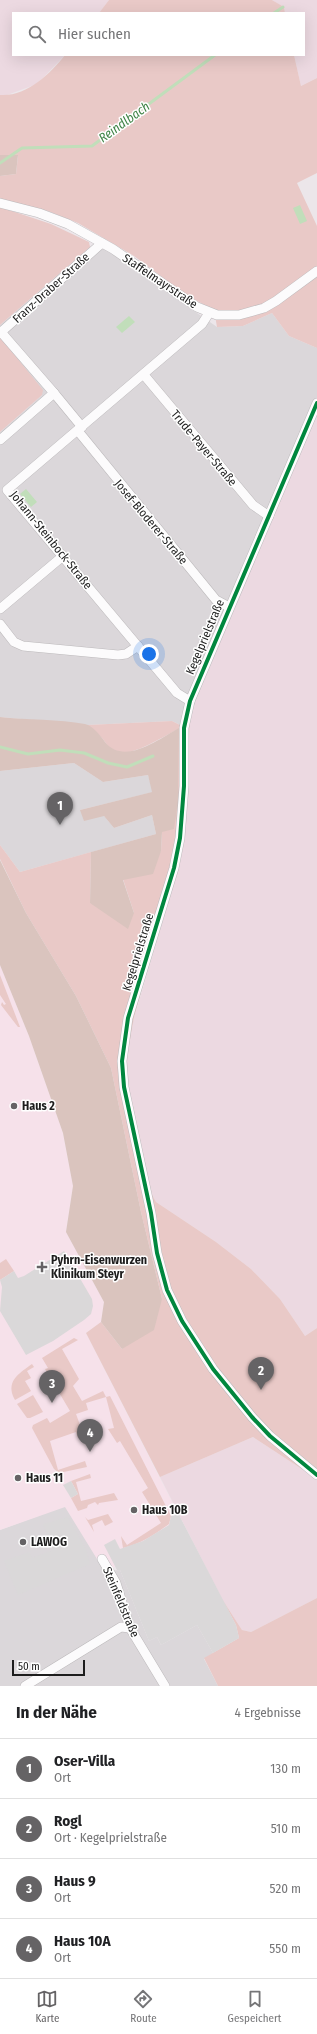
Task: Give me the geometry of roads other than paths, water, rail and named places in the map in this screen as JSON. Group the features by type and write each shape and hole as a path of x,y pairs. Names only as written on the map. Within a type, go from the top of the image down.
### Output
{"street":[{"name":"Staffelmayrstraße","path":"0,203 38,213 68,224 102,243 197,307 209,313 228,316 252,312 264,308 317,271"},
{"name":"Franz-Draber-Straße","path":"1,332 102,243"},
{"name":"Johann-Steinbock-Straße","path":"190,701 177,693 64,556 7,490 144,375 202,324 209,313"},
{"name":"Josef-Bloderer-Straße","path":"1,332 54,393 80,429 216,600 229,607"},
{"name":"Trude-Payer-Straße","path":"144,375 253,505 269,516"},
{"path":"0,440 54,393"},
{"name":"Kegelprielstraße","path":"317,403 190,701 184,728 184,786 180,838 174,868 128,1018 122,1062 124,1087 151,1212 157,1253 167,1290 182,1321 213,1369 252,1417 270,1436 317,1475"},
{"path":"0,608 64,556"},
{"path":"2,630 18,645 23,646 118,655 126,654 138,646"},
{"name":"Steinfeldstraße","path":"102,1559 116,1583 130,1628 165,1686"},
{"path":"25,1686 121,1627 126,1626 130,1628"}],"waterway":[{"name":"Reindlbach","path":"276,12 283,7"},
{"name":"Reindlbach","path":"0,163 22,148 92,146 214,56"},
{"path":"0,747 28,754 60,750 84,753 108,763 127,767 153,756"}],"place":[{"name":"Oser-Villa","path":"60,825"},
{"name":"Haus 2","path":"14,1106"},
{"name":"Pyhrn-Eisenwurzen Klinikum Steyr","path":"42,1267"},
{"name":"Rogl","path":"261,1390"},
{"name":"Haus 9","path":"52,1403"},
{"name":"Haus 10A","path":"90,1452"},
{"name":"Haus 11","path":"18,1478"},
{"name":"Haus 10B","path":"134,1510"},
{"name":"LAWOG","path":"23,1542"}]}
